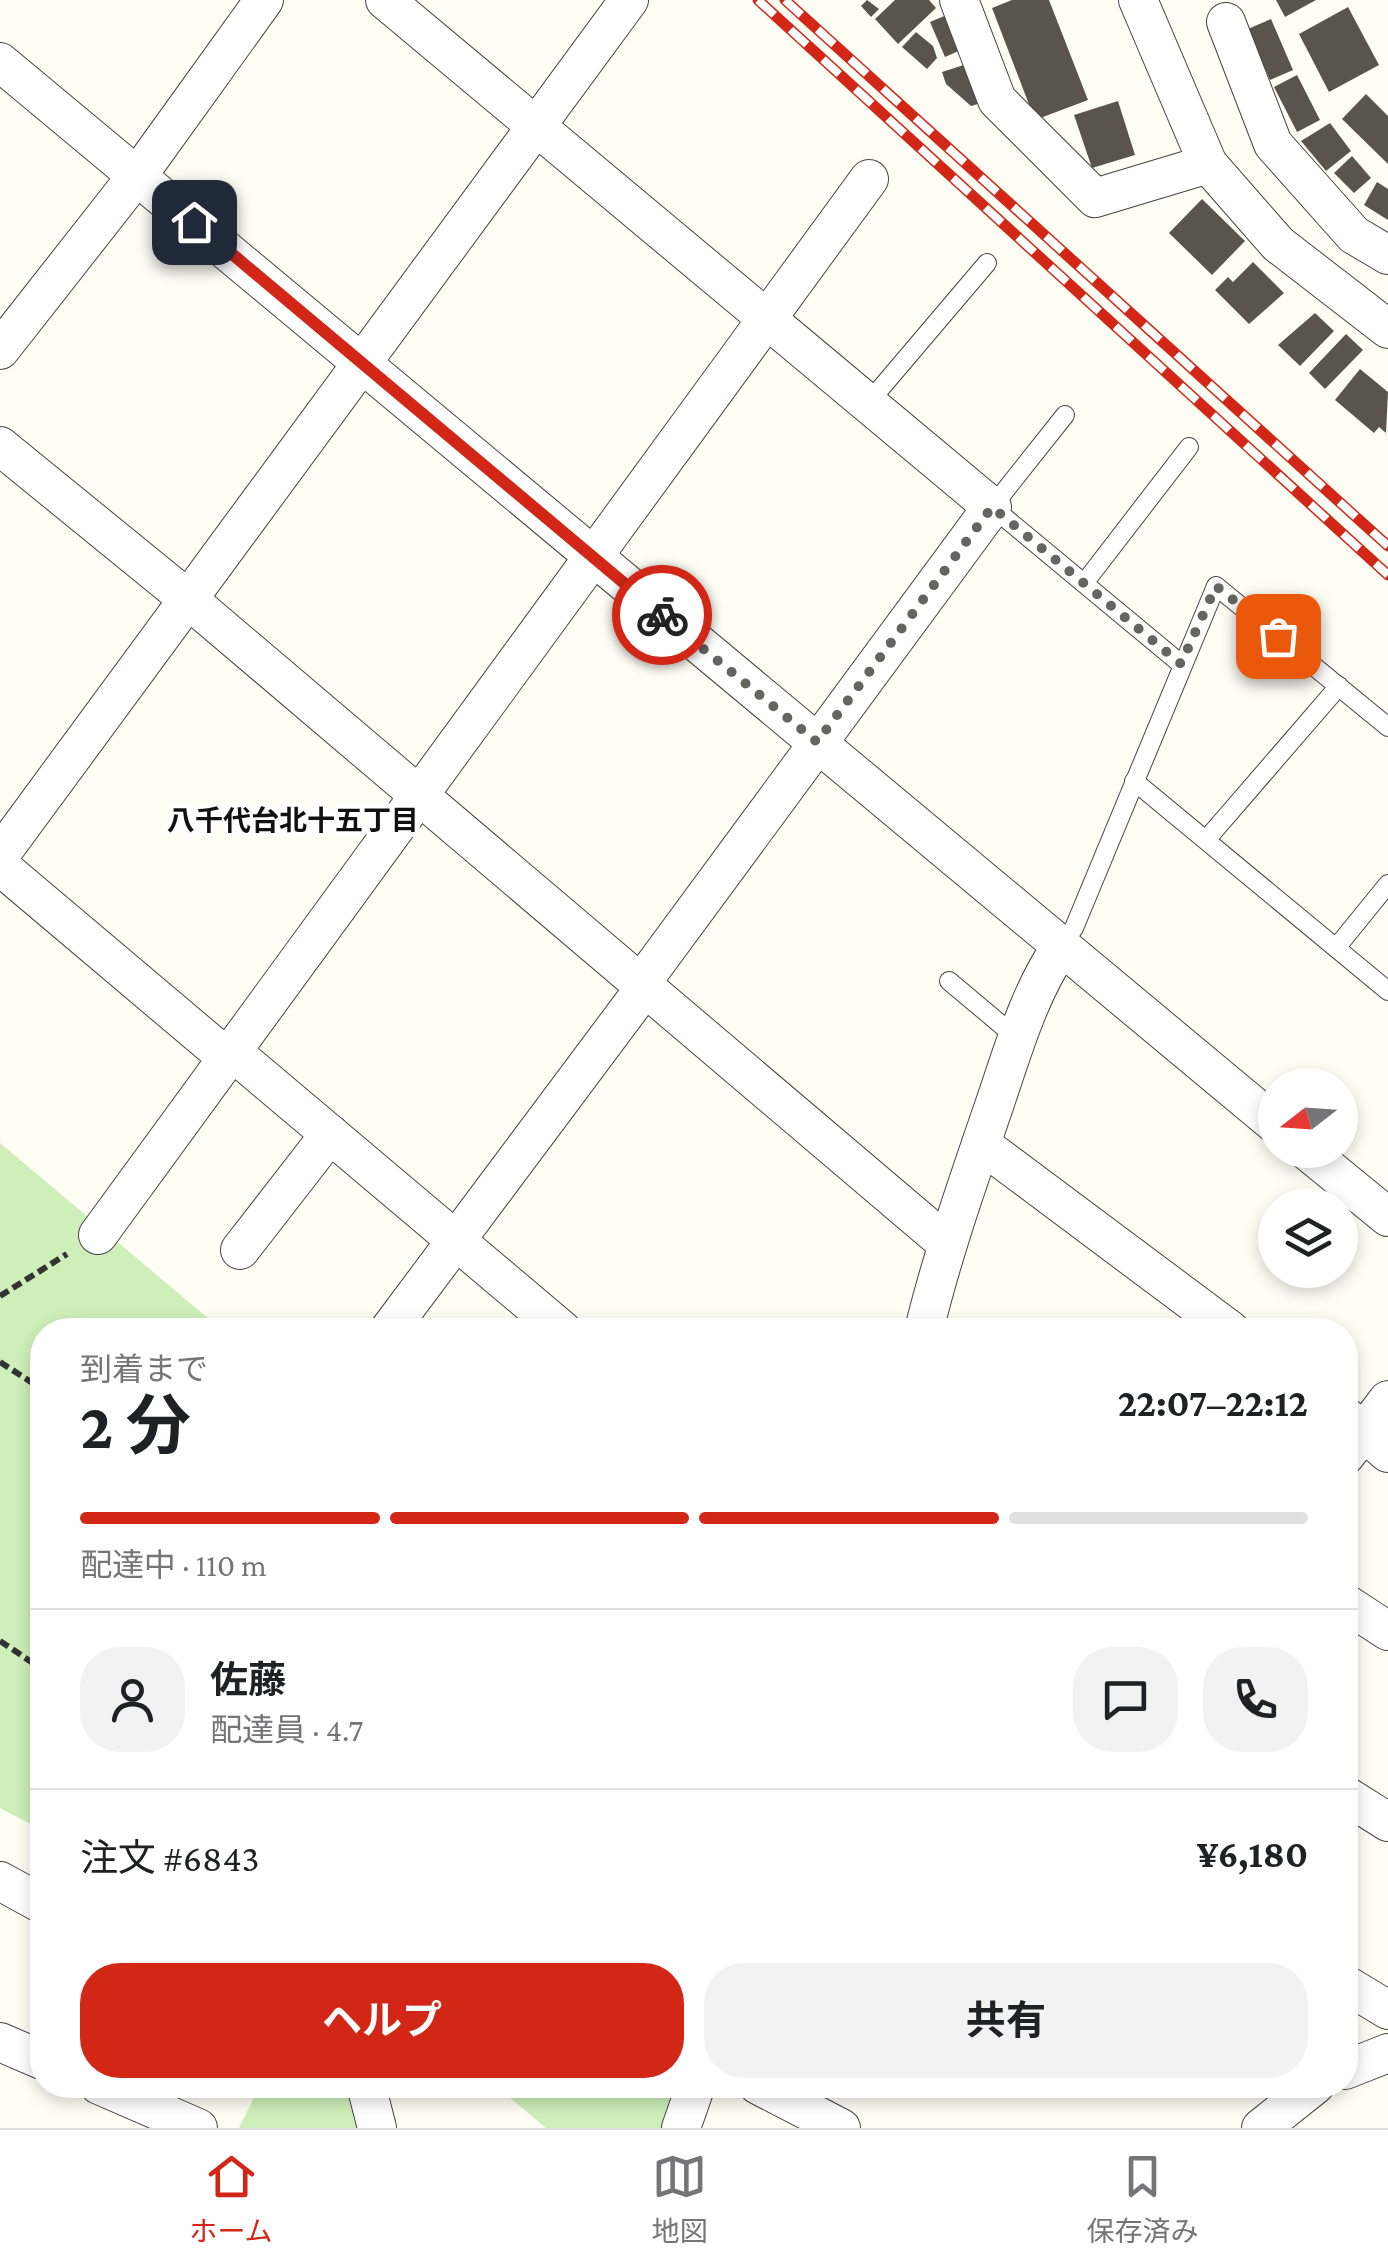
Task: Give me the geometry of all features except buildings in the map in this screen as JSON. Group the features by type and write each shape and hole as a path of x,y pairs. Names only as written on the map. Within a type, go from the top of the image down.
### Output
{"street":[{"path":"0,350 138,175 264,0"},
{"path":"386,0 992,507 398,1318"},
{"path":"0,855 629,0"},
{"path":"959,0 997,100 1095,198 1208,164"},
{"path":"1138,0 1208,164 1278,244 1388,328"},
{"path":"1226,22 1273,144 1354,235 1388,255"},
{"path":"0,62 1258,1110"},
{"path":"98,1235 227,1053 869,178"},
{"path":"0,446 189,600 945,1242"},
{"path":"0,866 330,1134 548,1318"},
{"path":"927,1318 945,1242 1018,1038 1045,970 1060,948"},
{"path":"240,1250 330,1134"},
{"path":"981,1144 1214,1318"},
{"path":"1328,1168 1388,1217"},
{"path":"1360,1439 1388,1400"},
{"path":"1358,1611 1388,1631"},
{"path":"1358,1803 1388,1822"},
{"path":"0,1882 30,1898"},
{"path":"1358,1992 1388,2010"},
{"path":"0,2042 30,2055"},
{"path":"1358,2066 1386,2056"},
{"path":"129,2098 198,2128"},
{"path":"369,2098 377,2128"},
{"path":"681,2128 691,2098"},
{"path":"783,2098 841,2128"},
{"path":"1261,2128 1299,2098"}],"lane":[{"path":"868,402 987,262"},
{"path":"1065,415 992,507 1181,664"},
{"path":"1085,582 1188,448"},
{"path":"1060,948 1074,928 1216,586 1388,726"},
{"path":"1206,840 1339,686"},
{"path":"1134,781 1388,991"},
{"path":"1336,948 1388,884"},
{"path":"950,981 1018,1038"}],"path":[{"path":"0,1296 98,1235"},
{"path":"0,1362 30,1381"},
{"path":"0,1641 30,1660"}],"green space":[{"path":"0,1143 208,1318 30,1318 30,1824 0,1808"},
{"path":"254,2098 364,2098 371,2128 239,2128"},
{"path":"510,2098 677,2098 665,2128 546,2128"}],"railway":[{"path":"758,0 1388,575"},
{"path":"785,0 1388,546"}],"way so far":[{"path":"662,615 817,742 992,507 1181,664 1216,586 1278,636"}],"district":[{"name":"八千代台北十五丁目","path":"293,820"}],"route":[{"path":"194,222 662,615"}]}
